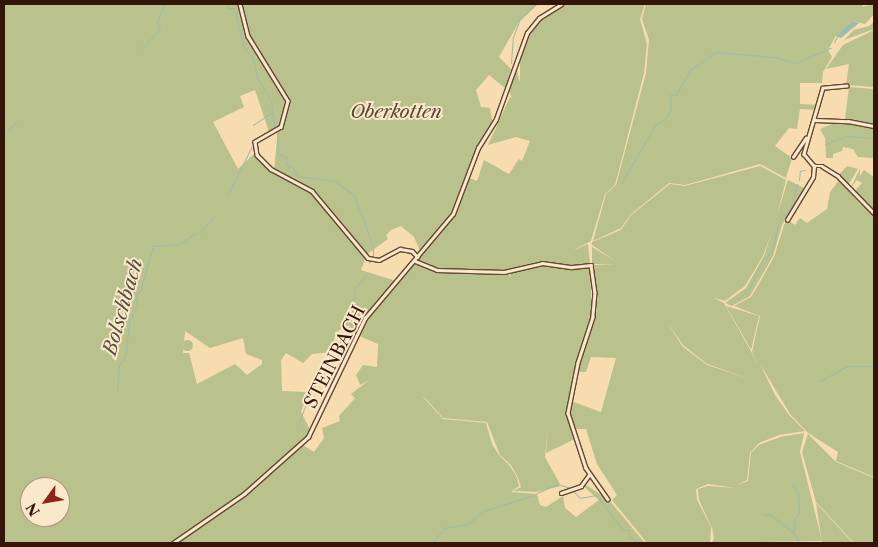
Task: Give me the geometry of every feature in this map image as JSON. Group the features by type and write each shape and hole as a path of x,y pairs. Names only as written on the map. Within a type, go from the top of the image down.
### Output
{"street":[{"path":"240,4 248,36 288,100 285,117 278,129 255,142 256,154 268,168 312,191 368,258 379,260 400,249 412,251 418,257"},
{"name":"STEINBACH","path":"172,543 244,494 302,445 316,424 365,318 453,214 480,146 493,125 524,38 535,22 561,4"},
{"path":"787,220 813,177 814,166 804,154 823,88 847,86"},
{"path":"815,120 842,120 874,126"},
{"path":"793,157 808,136"},
{"path":"814,166 822,166 838,176 874,214"},
{"path":"415,260 437,270 504,272 542,263 572,267 591,265 595,292 593,317 578,363 568,413 589,475 608,499"},
{"path":"561,493 581,486 589,475"}],"green space":[{"name":"Oberkotten","path":"4,4 538,4 519,22 499,57 511,69 505,88 489,75 476,90 481,107 490,108 493,125 480,144 454,211 434,238 455,214 469,178 477,181 484,160 509,174 519,159 522,161 530,141 516,137 488,145 510,97 512,98 508,88 515,65 520,82 520,53 538,21 565,4 645,4 640,19 647,44 644,73 615,185 605,194 591,241 572,251 588,244 590,264 573,266 544,262 493,272 508,273 510,278 511,272 542,264 574,269 590,265 592,315 574,371 568,413 575,439 546,453 548,426 545,457 561,486 536,492 513,491 521,487 518,478 511,465 500,455 487,422 443,418 422,396 443,419 486,423 492,444 499,455 510,466 517,478 519,486 511,492 537,494 540,505 546,507 563,496 565,508 576,517 599,500 583,486 586,485 609,500 645,543 174,543 245,495 303,445 314,452 324,438 322,428 340,421 339,416 355,398 351,394 369,380 360,385 356,375 363,365 377,367 378,344 357,335 349,325 336,332 331,352 312,354 303,363 286,353 281,360 282,391 308,392 301,412 311,431 304,441 244,494 172,543 4,543","holes":["255,90 269,132 278,130 274,170 256,152 238,169 213,122 244,107 240,96","401,226 414,237 421,253 396,281 361,270 367,254 388,239 386,235 391,230","185,331 210,348 243,338 246,354 262,360 262,364 247,375 235,364 197,384 189,353 183,353"]},
{"path":"646,4 863,4 862,7 874,4 874,14 865,24 852,21 835,37 828,50 832,57 823,72 822,83 800,83 800,104 819,105 818,110 800,109 797,129 789,128 775,146 792,158 786,178 760,164 685,185 669,183 630,215 621,228 593,241 606,194 616,185 646,73 649,40 642,19"},
{"path":"874,22 874,29 844,40 854,30 869,26"},
{"path":"874,30 874,87 846,85 849,64 826,69 843,45"},
{"path":"849,87 874,89 874,124 845,119"},
{"path":"837,122 874,127 874,158 858,157 853,149 843,147 842,151 833,154 833,158 826,158 825,138 820,129"},
{"path":"760,166 786,180 775,223 763,256 745,286 725,301 714,298 724,303 759,366 752,352 760,316 734,306 751,297 756,289 774,257 784,225 793,211 788,220 795,225 800,218 807,223 827,209 830,192 840,179 858,202 874,215 874,477 836,461 838,452 808,433 790,414 760,364 775,395 789,415 805,431 779,435 759,443 750,453 747,480 735,486 748,481 751,453 759,445 780,437 804,433 800,452 822,541 712,543 714,538 712,528 699,500 698,489 708,486 736,488 708,484 696,489 697,500 711,527 710,543 647,543 612,500 617,495 597,464 586,429 576,429 576,438 569,412 571,401 601,412 616,358 591,357 586,372 576,372 595,313 592,265 616,264 592,264 592,247 617,262 592,245 592,242 621,230 630,216 670,184 685,186","holes":["667,322 683,345 707,364 753,380 707,365 682,346"]},
{"path":"847,166 858,169 848,185 838,176"},
{"path":"860,169 860,176 864,170 874,177 874,212 853,193 862,183 857,180 850,189"},
{"path":"788,180 804,188 782,225 773,256 750,296 732,306 725,303 746,288 764,256"},
{"path":"726,306 759,316 751,350 745,339"},
{"path":"187,339 193,345 187,351 181,345"},
{"path":"808,434 836,462 874,478 874,543 854,543 816,502 802,452"},
{"path":"816,503 853,543 800,543 822,542"}],"shaded area":[{"path":"852,21 859,23 841,38 836,36"}],"waterway":[{"path":"142,48 160,29 157,22 164,4"},
{"name":"STEINBACH","path":"227,4 228,8 234,8 244,47 253,58 257,78 271,100 275,128"},
{"path":"511,63 513,37 520,19 536,4"},
{"path":"834,42 838,35"},
{"path":"621,184 655,125 664,120 671,109 670,95 676,95 690,70 716,52 774,57 795,63 831,48"},
{"path":"515,70 515,82"},
{"name":"Bolschbach","path":"253,125 272,112"},
{"path":"4,135 16,122"},
{"name":"STEINBACH","path":"277,132 278,153 285,157 286,164 293,168 298,176 334,181 354,195 373,246 373,257"},
{"path":"825,144 847,136 874,138"},
{"name":"Bolschbach","path":"228,194 252,146"},
{"path":"799,180 800,171 805,170"},
{"path":"737,299 749,289 762,261 772,251 780,220 790,209 797,184"},
{"name":"Bolschbach","path":"199,233 213,218"},
{"name":"Bolschbach","path":"117,391 119,365 125,357 130,319 137,306 136,294 140,291 153,246 180,244 195,233"},
{"name":"STEINBACH","path":"320,377 337,358 340,341 351,324 350,312 356,287 367,274"},
{"path":"820,381 847,366 874,366"},
{"name":"STEINBACH","path":"315,386 318,379"},
{"name":"STEINBACH","path":"298,424 312,389"},
{"path":"792,483 798,494 799,512 795,519 793,532 799,543"},
{"path":"537,493 557,484"},
{"path":"561,485 570,488"},
{"path":"574,492 580,498 596,495 623,530 629,530 629,536 638,543"},
{"path":"432,543 444,528 468,524 483,511 534,495"},
{"path":"763,514 771,515 793,532"}]}
